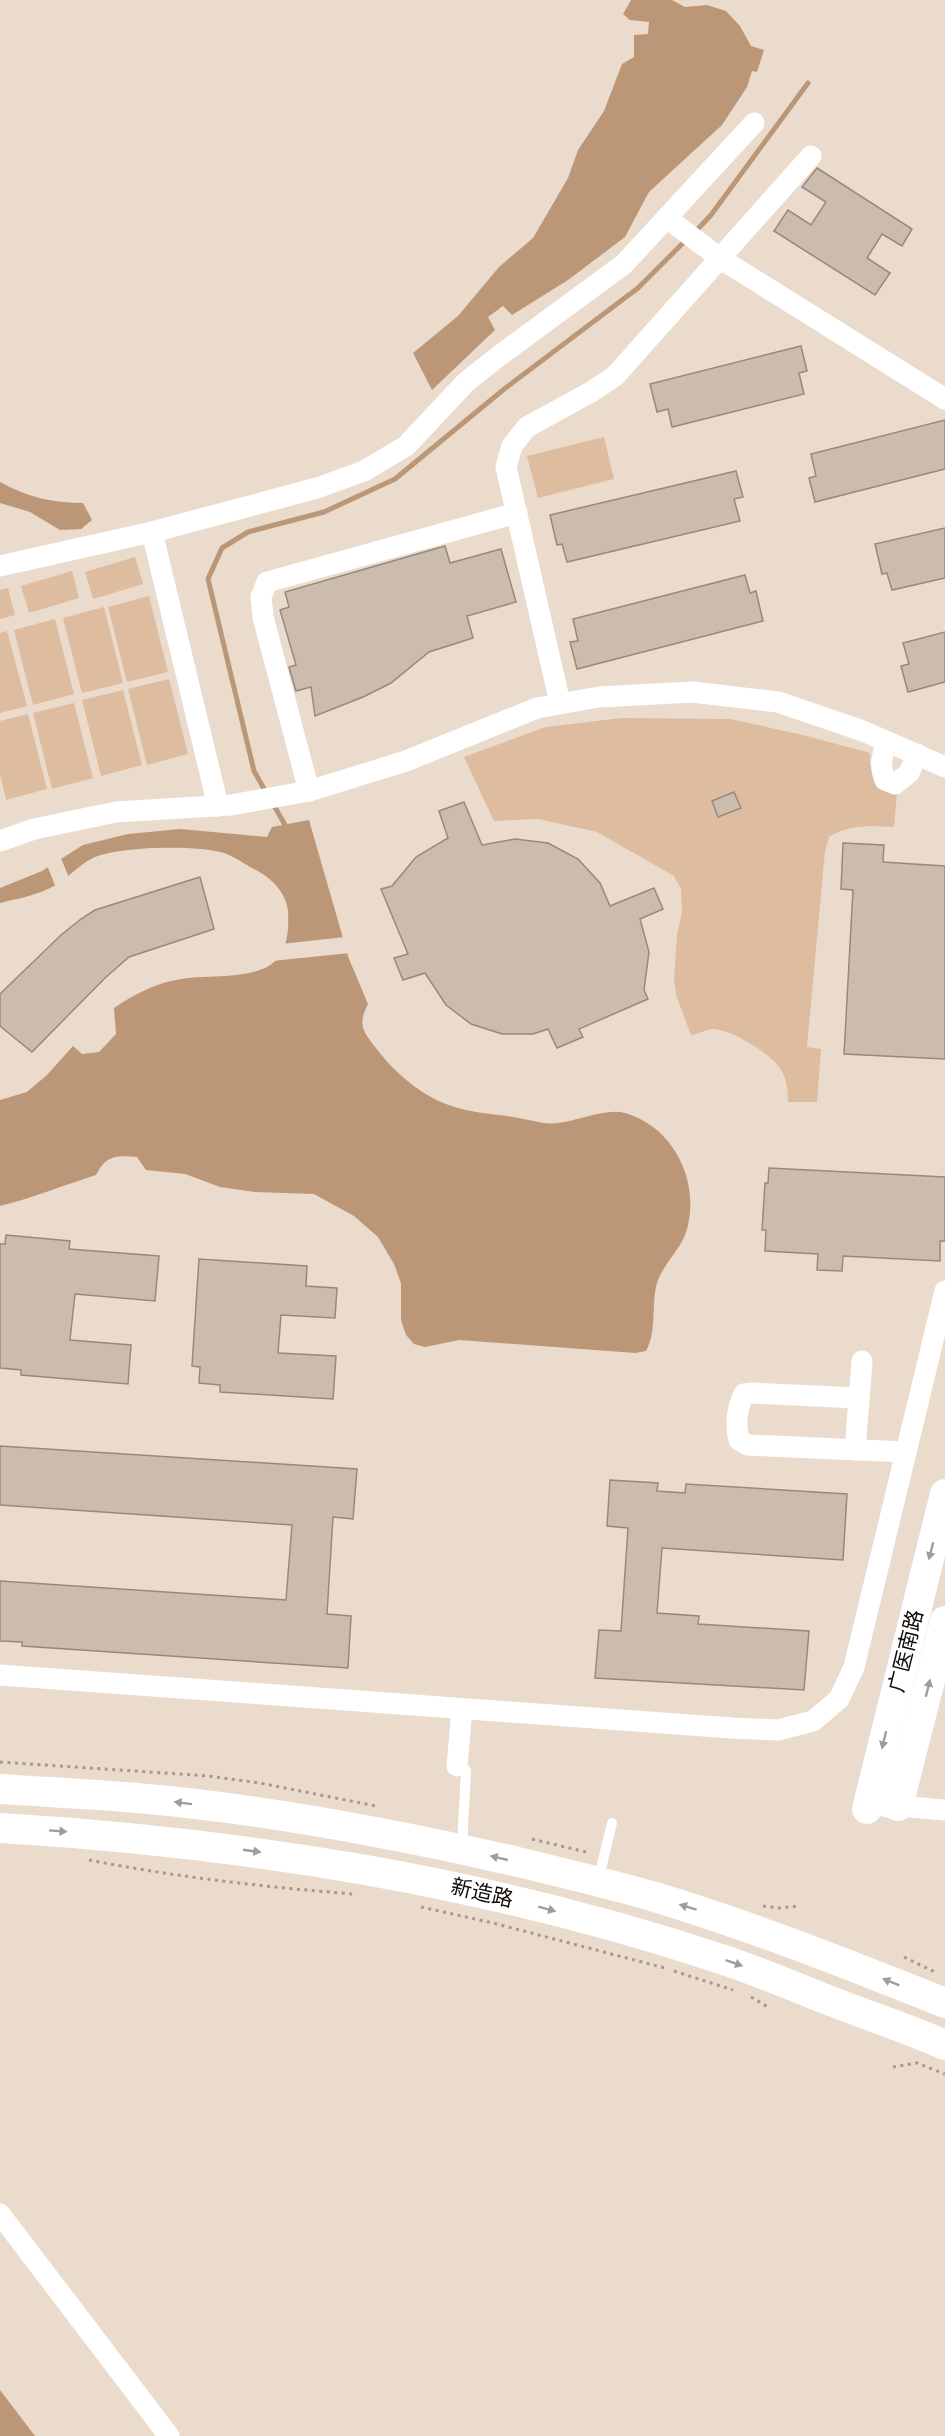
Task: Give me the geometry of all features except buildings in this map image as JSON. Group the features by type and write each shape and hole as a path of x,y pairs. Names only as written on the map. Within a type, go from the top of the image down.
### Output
{"main road":[{"name":"广医南路","path":"867,1809 945,1494"},
{"name":"广医南路","path":"898,1806 945,1621"},
{"name":"新造路","path":"0,1789 137,1798 212,1806 338,1824 462,1850 654,1897 779,1938 945,2003"},
{"name":"新造路","path":"0,1828 108,1835 253,1851 370,1870 492,1895 586,1919 722,1959 945,2045"}],"street":[{"path":"0,566 152,532 317,489 364,471 406,446 466,382 624,264 754,123"},
{"path":"560,703 506,467 512,446 527,427 591,392 615,375 811,156"},
{"path":"667,218 721,259 945,399"},
{"path":"309,791 263,617 261,597 267,582 517,513"},
{"path":"152,532 224,806"},
{"path":"0,841 34,829 116,812 224,806 309,791 406,761 537,708 598,697 692,692 778,702 887,742 945,767"},
{"path":"887,742 880,759 885,780 895,784 909,773 917,754"},
{"path":"0,1675 778,1730 813,1721 839,1699 854,1667 945,1291"},
{"path":"855,1450 862,1361"},
{"path":"858,1398 744,1394 740,1403 737,1429 740,1440 748,1445 906,1452"},
{"path":"462,1709 462,1768"},
{"path":"867,1809 898,1806 945,1810"},
{"path":"0,2214 151,2410 168,2436"}],"lane":[{"path":"462,1768 462,1850"},
{"path":"598,1882 612,1823"}],"path":[{"path":"85,1859 135,1869 265,1886 359,1894"},
{"path":"415,1906 494,1923 615,1955 742,1993"},
{"path":"904,1957 945,1976"},
{"path":"749,1996 768,2007"},
{"path":"893,2067 917,2063 945,2074"}],"shaded area":[{"path":"631,0 672,0 685,7 707,5 726,11 740,26 751,46 764,50 757,72 752,71 747,87 722,125 649,192 625,237 568,280 512,315 503,306 488,317 495,330 432,390 413,353 458,316 499,267 533,238 568,178 578,150 604,111 622,64 634,57 634,35 648,34 649,22 630,20 623,14"},
{"path":"604,437 614,479 538,498 527,456"},
{"path":"0,482 20,492 40,498 83,503 92,520 81,529 60,530 30,512 0,503"},
{"path":"135,557 143,584 93,599 85,572"},
{"path":"72,571 79,598 29,613 21,586"},
{"path":"8,588 15,615 0,619 0,590"},
{"path":"149,596 168,672 127,682 108,607"},
{"path":"104,607 123,683 82,693 63,618"},
{"path":"55,619 74,694 33,705 14,630"},
{"path":"7,631 27,706 0,713 0,633"},
{"path":"169,679 188,754 147,765 128,689"},
{"path":"123,690 142,765 101,776 82,700"},
{"path":"74,703 93,778 52,789 33,713"},
{"path":"28,714 47,789 6,800 0,774 0,721"},
{"path":"622,718 731,719 870,753 874,781 897,794 894,827 877,826 845,830 829,837 825,851 807,1047 821,1049 817,1102 788,1102 787,1086 781,1070 761,1050 741,1038 714,1029 691,1035 676,995 674,979 677,935 682,912 681,889 674,876 597,832 538,819 494,821 464,757 545,727"},
{"path":"309,820 349,959 368,1004 364,1012 364,1030 394,1069 423,1092 455,1107 541,1123 566,1122 609,1112 625,1113 657,1130 670,1143 686,1175 690,1193 690,1211 685,1236 658,1280 654,1298 652,1334 646,1351 635,1353 459,1340 425,1347 414,1344 406,1335 401,1320 401,1283 394,1264 378,1237 354,1216 314,1194 255,1192 220,1187 185,1174 146,1170 137,1157 124,1156 108,1160 96,1175 0,1206 0,1100 27,1092 47,1075 73,1046 82,1054 99,1052 116,1034 114,1008 144,991 176,980 241,974 265,968 279,957 285,945 288,932 288,911 284,897 265,875 227,854 212,850 158,848 120,851 93,858 60,882 30,895 0,903 0,888 42,871 83,845 128,834 180,829 267,837 272,827"},
{"path":"0,2390 35,2436 0,2436"}],"pier":[{"path":"60,856 70,880 56,888 47,865"},
{"path":"345,937 350,953 272,961 281,944"}],"waterway":[{"path":"695,232 711,215 808,83"},
{"path":"267,794 254,771 208,579 222,548 248,532 324,512 395,479 503,390 638,288 688,238"},
{"path":"272,802 285,825"}]}
